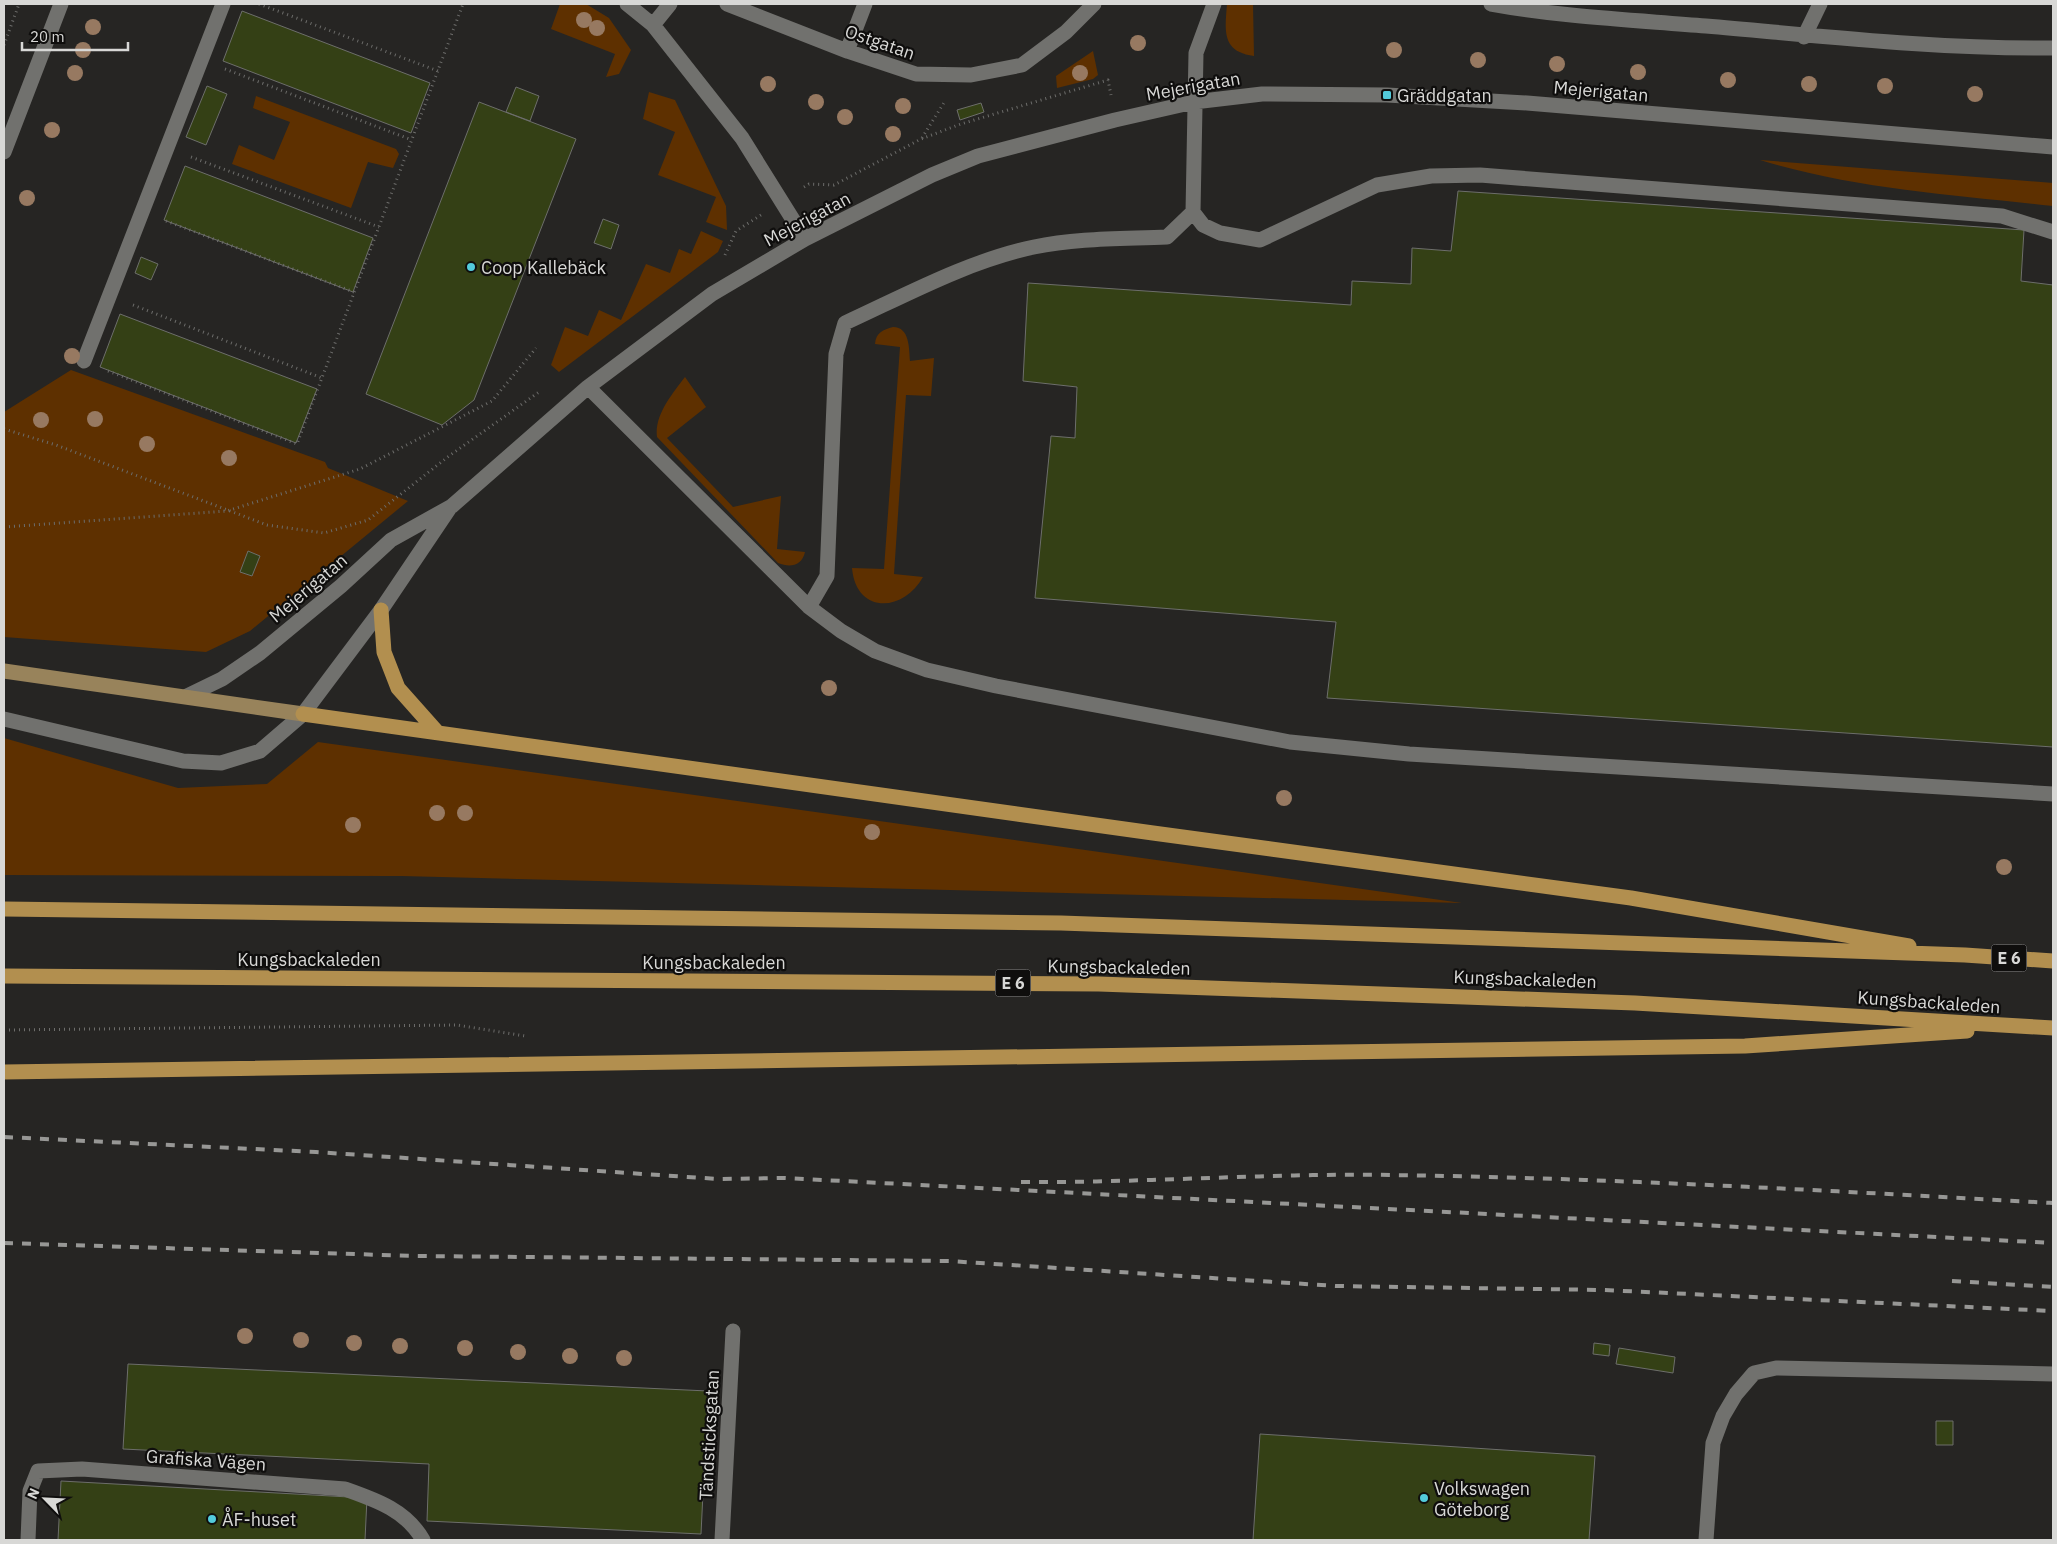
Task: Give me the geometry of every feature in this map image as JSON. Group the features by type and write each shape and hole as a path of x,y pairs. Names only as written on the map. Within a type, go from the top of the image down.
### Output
{"highway":[{"path":"381,610 384,652 398,688 438,733"},
{"path":"303,714 1630,898 1965,955"},
{"name":"E 6","path":"4,909 1061,923 1965,955 2053,960"},
{"name":"Kungsbackaleden","path":"4,976 1099,984 1635,1002 2053,1028"},
{"path":"4,1072 1745,1046 2021,1027"}],"main road":[{"path":"4,672 187,696 303,714"}],"street":[{"path":"4,152 61,4"},
{"path":"84,361 223,4"},
{"path":"627,4 653,25 742,138 780,202 805,239"},
{"path":"653,25 670,4"},
{"name":"Ostgatan","path":"727,4 847,51 916,74 962,75 1022,65 1066,32 1094,4"},
{"path":"847,51 865,4"},
{"path":"1214,4 1196,53 1192,212 1203,225 1220,233 1260,240 1377,185 1431,176 1480,175 2002,216 2053,232"},
{"path":"1491,4 1558,14 1804,36 1980,49 2053,48"},
{"path":"1804,36 1820,4"},
{"name":"Mejerigatan","path":"187,696 222,679 260,653 341,586 392,540 452,506 588,387 712,294 805,239 932,175 978,156 1115,120 1194,102 1262,94 1388,95 1526,103 2053,147"},
{"path":"809,607 827,576 836,354 844,323 987,260 1036,247 1092,240 1167,237 1192,212"},
{"path":"588,387 809,607 841,631 875,651 927,670 996,686 1290,742 1409,754 2053,794"},
{"name":"Mejerigatan","path":"4,719 183,761 220,763 260,751 303,714 381,610 452,506"},
{"name":"Tändsticksgatan","path":"722,1540 733,1331"},
{"path":"1706,1540 1713,1443 1723,1416 1736,1394 1754,1373 1776,1368 2053,1374"},
{"name":"Grafiska Vägen","path":"28,1540 30,1491 38,1471 82,1469 345,1489 384,1502 416,1528 423,1540"}],"path":[{"path":"4,45 19,4"},
{"path":"259,4 438,71"},
{"path":"84,361 297,444 463,4"},
{"path":"201,60 412,140"},
{"path":"922,139 962,75"},
{"path":"724,258 736,231 809,184 821,186 834,185 922,139 961,124 1108,80 1115,120"},
{"path":"167,148 379,227"},
{"path":"142,212 354,292"},
{"path":"109,296 322,378"},
{"path":"4,527 227,511 360,469 492,401 536,348"},
{"path":"4,429 56,445 267,525 324,533 368,520 449,456 541,390"},
{"path":"4,1030 202,1026 457,1025 534,1037"}],"shaded area":[{"path":"560,4 586,4 609,18 631,50 619,74 606,77 615,54 551,29"},
{"path":"1227,4 1253,4 1254,56 1243,54 1230,45 1226,31"},
{"path":"1093,51 1098,75 1093,79 1057,88 1056,76"},
{"path":"649,92 675,100 726,206 727,230 706,222 716,197 658,175 675,132 643,119"},
{"path":"256,96 396,149 399,154 393,168 368,162 351,208 232,164 239,145 274,160 290,122 253,108"},
{"path":"1760,160 2053,183 2053,206 1905,190 1832,178"},
{"path":"701,231 723,241 718,252 559,372 551,365 565,327 588,336 599,310 621,320 646,264 670,273 679,249 691,254"},
{"path":"893,327 899,328 906,335 910,361 934,358 931,396 906,395 894,574 923,577 914,589 904,597 893,602 882,603 871,601 862,594 855,583 852,568 884,569 900,347 875,344 881,332"},
{"path":"71,370 325,462 328,468 408,501 250,631 206,652 4,637 4,412"},
{"path":"685,377 706,407 667,438 733,507 781,496 777,549 805,552 801,560 795,565 778,563 657,437 658,421 661,413"},
{"path":"4,738 178,788 267,784 318,742 1462,903 401,876 4,875"}],"building":[{"path":"242,11 430,83 411,133 223,61"},
{"path":"207,86 227,94 206,145 186,137"},
{"path":"516,87 539,96 530,121 506,112"},
{"name":"Coop Kallebäck","path":"479,102 576,139 474,400 442,425 366,394"},
{"path":"981,103 984,112 960,120 957,110"},
{"path":"185,166 373,238 353,292 164,220"},
{"path":"1458,191 2024,230 2021,281 2053,285 2053,747 1327,698 1336,622 1035,598 1051,436 1075,438 1077,387 1023,381 1028,283 1351,305 1352,281 1411,284 1412,248 1451,251"},
{"path":"603,219 619,225 611,249 594,243"},
{"path":"141,257 158,264 151,280 135,273"},
{"path":"120,314 317,389 296,443 100,367"},
{"path":"248,551 260,556 252,576 240,572"},
{"path":"1594,1343 1610,1345 1609,1356 1593,1354"},
{"path":"1619,1348 1675,1357 1673,1373 1616,1364"},
{"path":"128,1364 708,1391 701,1534 427,1521 429,1464 123,1449"},
{"path":"1936,1421 1953,1421 1953,1445 1936,1445"},
{"name":"Volkswagen Göteborg","path":"1260,1434 1595,1456 1589,1540 1253,1540"},
{"name":"ÅF-huset","path":"61,1481 367,1498 365,1540 58,1540"}],"railway":[{"path":"4,1137 316,1152 718,1179 784,1178 2053,1243"},
{"path":"1021,1182 1390,1175 1556,1179 2053,1203"},
{"path":"4,1243 416,1256 949,1261 1336,1286 1603,1290 2053,1311"},
{"path":"1952,1281 2053,1287"}],"place":[{"name":"Gräddgatan","path":"1387,95"},
{"name":"Coop Kallebäck","path":"471,267"},
{"name":"Volkswagen Göteborg","path":"1424,1498"},
{"name":"ÅF-huset","path":"212,1519"}]}
